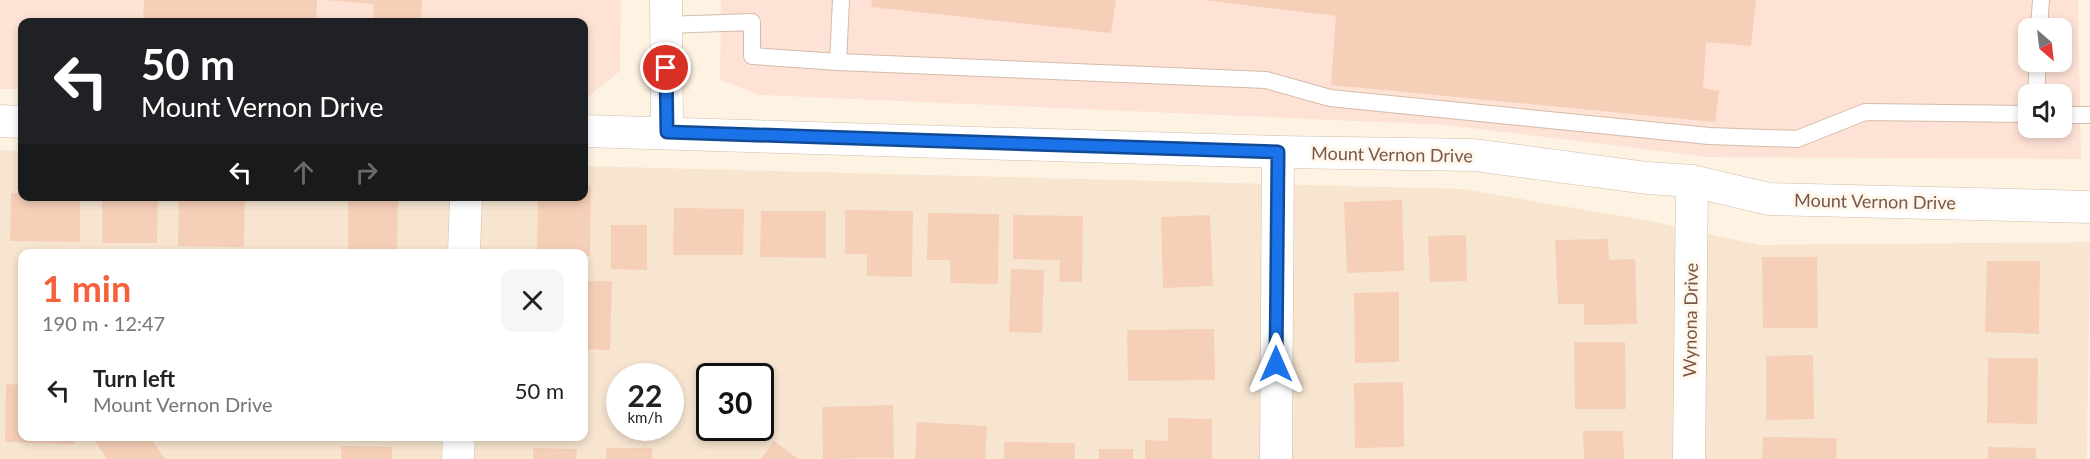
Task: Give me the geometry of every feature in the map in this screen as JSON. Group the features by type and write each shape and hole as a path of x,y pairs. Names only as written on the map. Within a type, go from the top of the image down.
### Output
{"street":[{"path":"665,12 667,132"},
{"path":"0,122 18,122"},
{"name":"Mount Vernon Drive","path":"588,131 1278,152 1474,155 1647,178 1692,181 1769,199 2090,207"},
{"path":"1276,459 1278,152"},
{"name":"Wynona Drive","path":"1689,459 1692,181"},
{"path":"464,249 466,201"},
{"path":"458,459 459,441"}],"lane":[{"path":"838,62 841,0"},
{"path":"2040,18 2041,0"},
{"path":"665,12 752,22 752,56 838,62 1266,80 1330,98 1709,136 1797,138 1865,112 2018,114"},
{"path":"2072,115 2090,115"}],"shaded area":[{"path":"0,0 621,0 620,71 588,97 588,18 18,18 18,89 0,89"},
{"path":"721,0 2078,0 2081,159 1707,157 1447,125 760,95 720,80"},
{"path":"0,150 18,151 18,201 588,201 588,166 1463,189 1645,220 1759,245 2090,242 2087,459 0,459"}],"building":[{"path":"144,0 317,0 316,18 143,18"},
{"path":"326,0 422,0 421,18 373,18 374,4"},
{"path":"872,0 1116,0 1111,33 871,7"},
{"path":"1202,0 1756,0 1751,46 1706,42 1703,88 1719,91 1715,122 1331,85 1336,16"},
{"path":"588,185 591,185 590,256 588,256 588,249 537,249 538,201 588,201"},
{"path":"11,193 18,193 18,201 80,201 80,242 10,241"},
{"path":"1402,200 1404,271 1347,273 1344,202"},
{"path":"102,201 158,201 157,243 102,243"},
{"path":"179,201 245,201 244,247 178,246"},
{"path":"348,201 398,201 397,249 348,249"},
{"path":"674,208 744,209 743,255 673,255"},
{"path":"845,210 913,211 912,277 867,276 867,254 845,254"},
{"path":"761,211 826,211 826,258 760,257"},
{"path":"928,213 999,214 998,284 950,283 950,260 927,260"},
{"path":"1013,215 1083,216 1082,282 1059,282 1060,260 1013,259"},
{"path":"1210,215 1213,286 1163,288 1161,217"},
{"path":"611,225 647,225 647,270 611,269"},
{"path":"1466,235 1467,281 1430,282 1428,236"},
{"path":"1608,239 1609,260 1635,259 1637,324 1584,325 1584,304 1558,304 1555,240"},
{"path":"1762,257 1817,257 1818,328 1763,328"},
{"path":"1987,261 2040,261 2039,334 1985,332"},
{"path":"1011,269 1044,270 1042,333 1009,332"},
{"path":"588,281 612,281 610,350 588,349"},
{"path":"1399,292 1399,362 1355,363 1354,293"},
{"path":"1214,329 1215,380 1128,381 1127,330"},
{"path":"1574,342 1625,342 1626,409 1575,409"},
{"path":"1813,355 1814,419 1766,420 1766,356"},
{"path":"1988,358 2038,358 2037,424 1987,423"},
{"path":"1403,382 1404,447 1355,448 1354,383"},
{"path":"6,384 18,385 18,441 75,441 75,444 5,442"},
{"path":"893,405 894,458 823,459 822,407"},
{"path":"1168,418 1212,419 1212,459 1145,459 1145,440 1168,441"},
{"path":"917,422 987,426 985,459 915,459"},
{"path":"1583,431 1623,431 1624,459 1584,459"},
{"path":"1763,437 1837,438 1836,459 1762,459"},
{"path":"95,441 152,441 165,459 107,459"},
{"path":"774,441 798,459 761,459"},
{"path":"1004,442 1075,443 1075,459 1004,459"},
{"path":"341,446 392,447 392,459 341,459"},
{"path":"1988,447 2036,448 2036,459 1988,459"},
{"path":"533,448 577,449 576,459 533,459"},
{"path":"606,448 652,448 652,459 606,459"},
{"path":"1099,449 1133,449 1133,459 1099,459"}],"route":[{"path":"666,68 667,132 1278,152 1276,364"}]}
